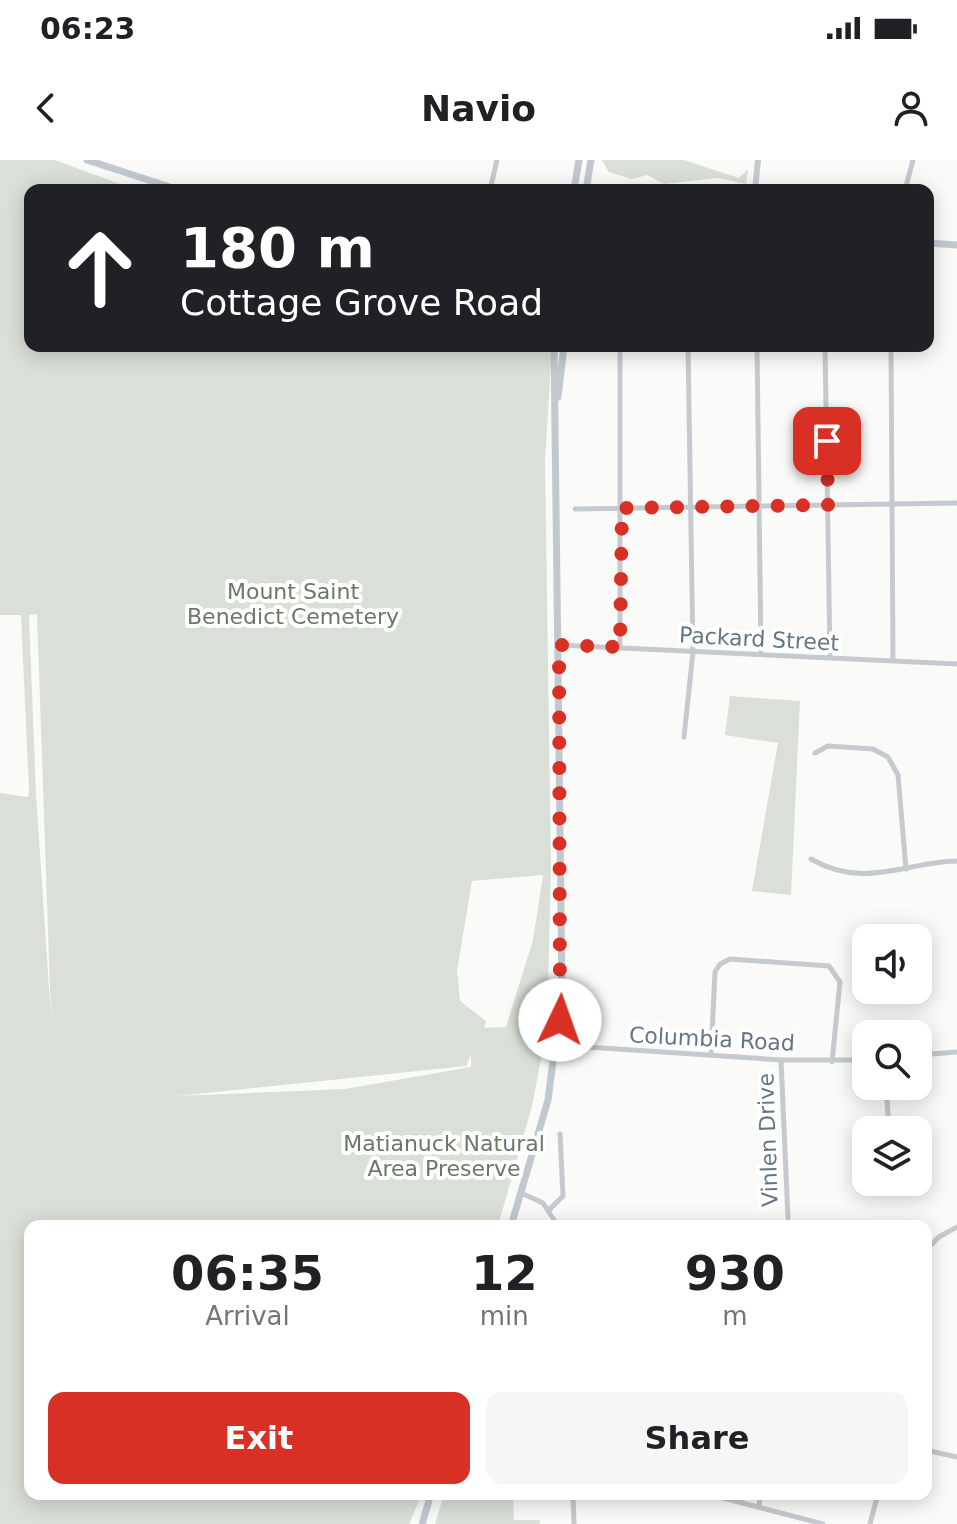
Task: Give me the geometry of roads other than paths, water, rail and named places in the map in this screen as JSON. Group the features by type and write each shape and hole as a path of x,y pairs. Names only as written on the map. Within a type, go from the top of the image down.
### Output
{"main road":[{"path":"87,160 158,184"},
{"path":"575,184 579,160"},
{"path":"587,184 591,160"},
{"path":"934,243 957,245"},
{"path":"554,352 553,386 557,399"},
{"path":"513,1220 548,1100 562,991 557,399 563,352"},
{"path":"422,1524 429,1500"}],"street":[{"path":"117,172 119,160"},
{"path":"491,184 497,160"},
{"path":"756,184 758,160"},
{"path":"907,184 913,160"},
{"path":"620,352 620,647"},
{"path":"684,737 693,652 688,352"},
{"path":"757,352 761,654"},
{"path":"825,352 830,658"},
{"path":"891,352 893,661"},
{"path":"575,509 957,503"},
{"name":"Packard Street","path":"559,645 957,664"},
{"path":"815,753 828,746 873,749 888,757 898,775 906,869"},
{"path":"811,859 826,868 879,875 957,861"},
{"path":"711,1054 715,972 720,964 730,959 829,966 836,971 840,982 832,1062"},
{"name":"Columbia Road","path":"557,1045 781,1060 852,1061"},
{"path":"932,1054 957,1052"},
{"name":"Vinlen Drive","path":"781,1060 788,1218"},
{"path":"549,1210 563,1196 560,1134"},
{"path":"521,1193 535,1197 555,1220"},
{"path":"932,1244 957,1227"},
{"path":"932,1451 957,1457"},
{"path":"573,1500 574,1524"},
{"path":"736,1500 823,1524"},
{"path":"759,1505 760,1500"},
{"path":"870,1524 876,1500"}],"park label":[{"name":"Mount Saint Benedict Cemetery","path":"293,604"},
{"name":"Matianuck Natural Area Preserve","path":"444,1156"}]}
